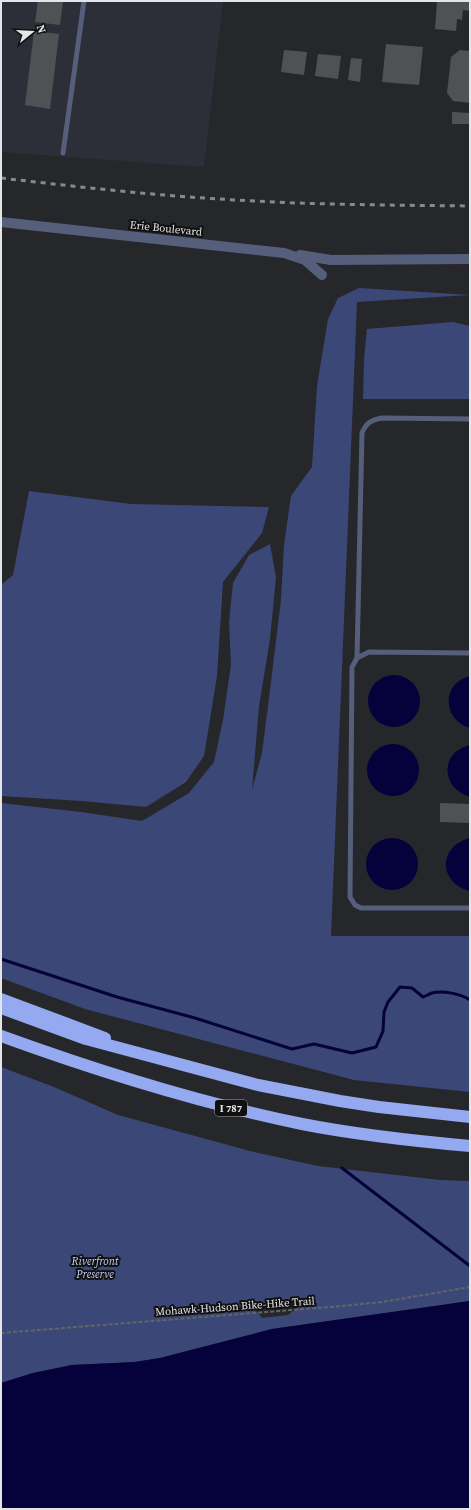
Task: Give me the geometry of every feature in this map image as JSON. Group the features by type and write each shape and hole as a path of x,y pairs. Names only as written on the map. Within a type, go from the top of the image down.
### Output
{"highway":[{"path":"1,999 85,1030 143,1054"},
{"path":"1,1008 86,1040 143,1054 216,1075 299,1093 379,1107 470,1117"},
{"name":"I 787","path":"1,1036 100,1071 222,1106 304,1124 346,1131 470,1146"}],"street":[{"name":"Erie Boulevard","path":"1,222 284,253 304,260 322,275"},
{"path":"284,253 331,260 470,259"}],"lane":[{"path":"63,153 84,1"},
{"path":"358,658 362,433 365,426 373,420 382,418 470,419"},
{"path":"470,653 369,652 358,658 352,667 350,897 355,906 361,908 470,908"}],"path":[{"name":"Mohawk-Hudson Bike-Hike Trail","path":"1,1333 342,1306 382,1302 470,1287"}],"shaded area":[{"path":"1,1 223,1 204,167 1,152"},
{"path":"389,675 399,675 413,682 420,696 420,706 413,720 399,727 389,727 379,723 372,716 368,706 368,696 372,686 379,679"},
{"path":"470,676 470,728 461,724 454,717 450,710 449,702 450,693 454,686 461,680"},
{"path":"388,744 398,744 412,751 419,765 419,775 412,789 398,796 388,796 378,792 371,785 367,775 367,765 371,755 378,748"},
{"path":"470,745 470,797 460,793 453,786 449,779 448,771 449,762 453,755 460,749"},
{"path":"387,838 397,838 411,845 418,859 418,869 411,883 397,890 387,890 377,886 370,879 366,869 366,859 370,849 377,842"},
{"path":"470,838 469,891 459,886 452,880 447,872 446,864 447,856 452,848 459,842"},
{"path":"470,1301 470,1509 1,1509 1,1383 33,1373 72,1365 135,1362 160,1358 272,1329"}],"green space":[{"path":"359,288 470,295 357,302 331,936 470,936 470,1092 354,1080 85,1009 1,978 1,803 81,812 142,821 189,793 214,762 223,720 231,665 229,622 233,583 249,555 270,544 276,577 270,639 259,706 252,790 262,753 281,600 284,545 291,496 312,467 317,386 328,319 338,298"},
{"path":"453,322 470,326 470,399 363,399 364,360 367,329"},
{"path":"29,491 131,504 269,507 262,533 223,582 217,676 204,756 186,782 146,807 1,796 1,585 13,575"},
{"name":"Riverfront Preserve","path":"1,1067 54,1087 118,1115 250,1151 318,1166 440,1180 470,1181 470,1301 272,1329 160,1358 135,1362 72,1365 33,1373 1,1383","holes":["289,1302 303,1303 288,1315 262,1318 251,1305"]}],"building":[{"path":"38,1 63,1 60,25 35,22"},
{"path":"437,1 470,1 470,11 463,10 462,20 457,19 456,31 435,29"},
{"path":"34,31 59,34 50,109 25,105"},
{"path":"386,44 423,47 419,85 382,82"},
{"path":"284,50 307,52 304,75 281,72"},
{"path":"460,50 470,51 470,103 453,101 447,93 451,57"},
{"path":"318,54 341,56 338,79 315,76"},
{"path":"351,58 362,59 360,82 348,80"},
{"path":"452,112 470,113 470,124 452,124"},
{"path":"440,803 470,804 470,823 440,822"}],"waterway":[{"path":"1,959 117,997 195,1018 292,1049 314,1044 352,1053 376,1047 383,1031 384,1012 388,1002 400,987 412,988 423,997 436,992 446,992 462,996 470,1000"},
{"path":"342,1168 470,1266"}],"railway":[{"path":"1,178 119,191 266,202 470,206"}]}
